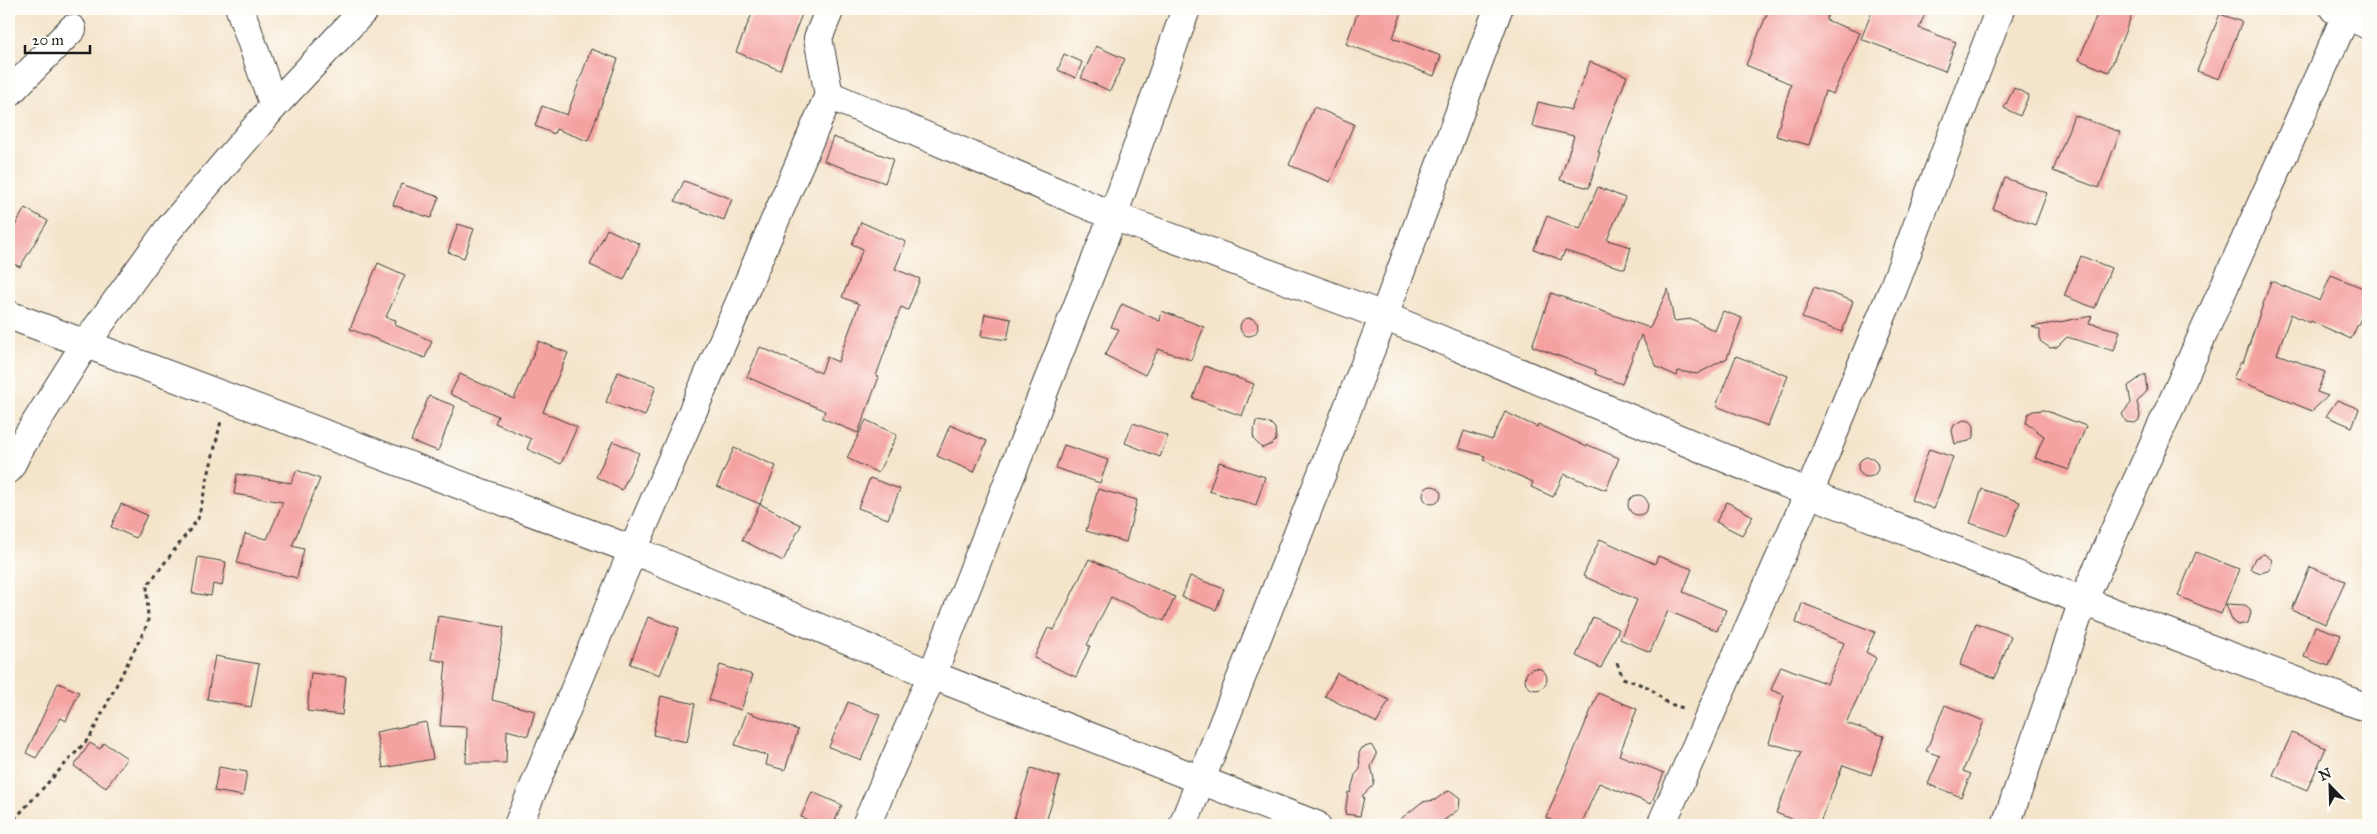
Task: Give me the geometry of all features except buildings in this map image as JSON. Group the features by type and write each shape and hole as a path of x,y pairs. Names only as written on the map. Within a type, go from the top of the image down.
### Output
{"street":[{"path":"240,9 274,106"},
{"path":"9,469 86,343 168,230 274,106 365,9"},
{"path":"518,825 633,550 829,95 818,38 830,9"},
{"path":"866,825 932,675 1113,216 1186,9"},
{"path":"1183,825 1384,316 1498,9"},
{"path":"1661,825 1809,492 1892,289 2000,9"},
{"path":"2006,825 2083,601 2350,14"},
{"path":"9,93 72,28"},
{"path":"829,95 1113,216 1384,316 1809,492 2083,601 2368,708"},
{"path":"9,315 633,550 932,675 1316,825"}],"path":[{"path":"9,825 90,737 148,623 147,586 198,519 226,397"},
{"path":"1617,662 1623,678 1650,688 1667,703 1711,716"}]}
